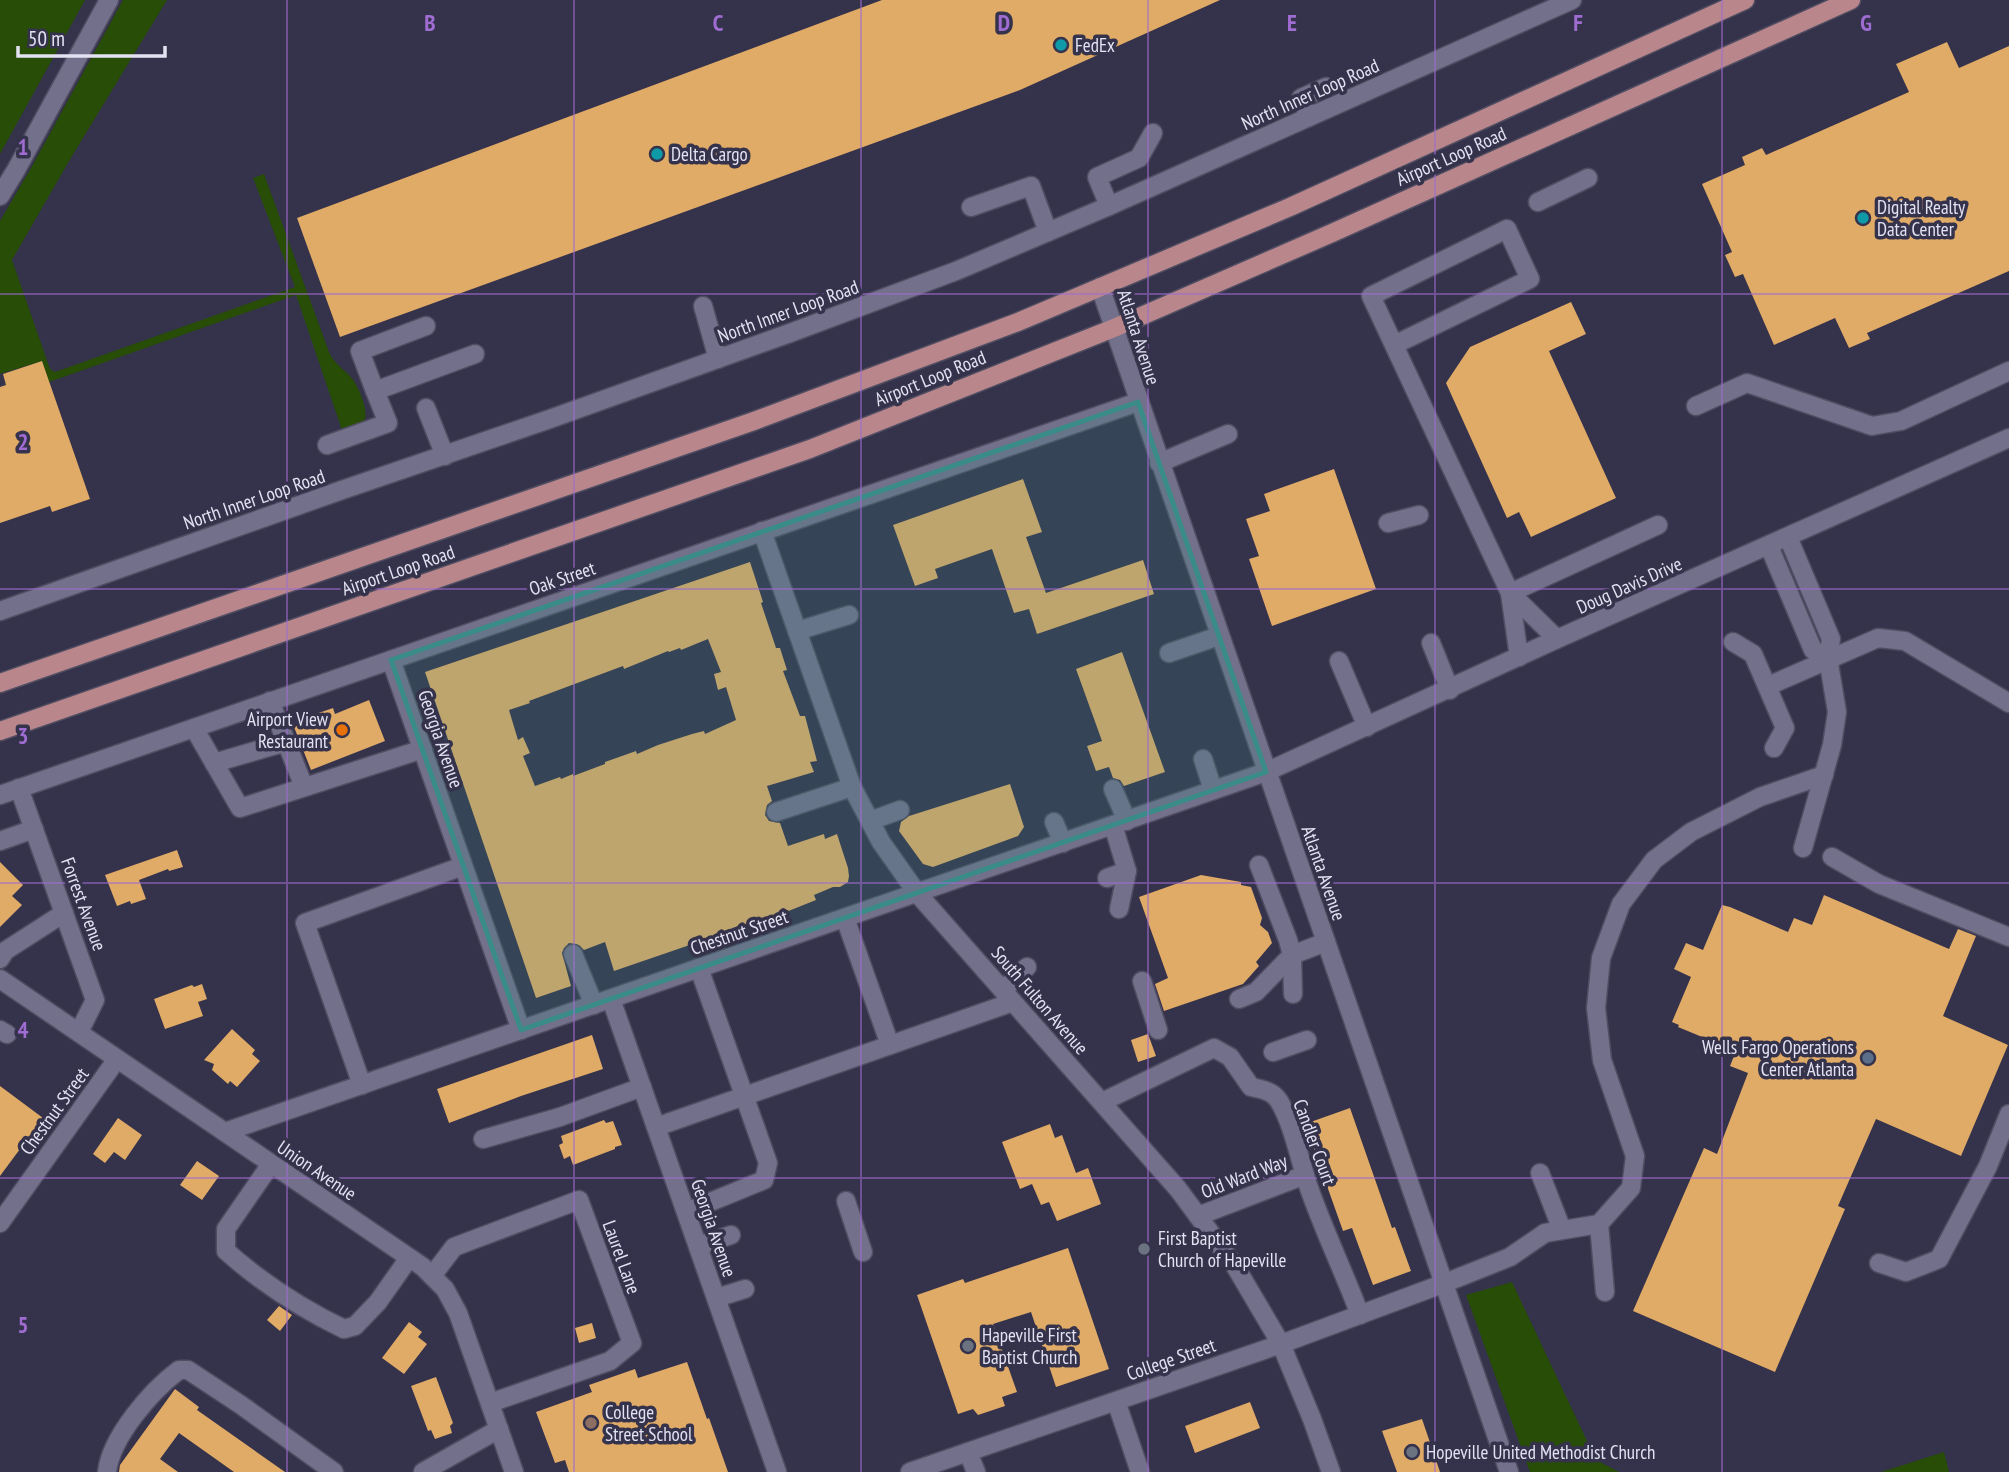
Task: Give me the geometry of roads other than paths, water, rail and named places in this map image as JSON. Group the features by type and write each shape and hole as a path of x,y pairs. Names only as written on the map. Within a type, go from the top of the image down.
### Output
{"main road":[{"name":"Airport Loop Road","path":"0,683 754,421 1006,327 1290,206 1745,0"},
{"name":"Airport Loop Road","path":"0,731 810,449 1114,328 1851,0"}],"street":[{"path":"0,196 109,0"},
{"name":"North Inner Loop Road","path":"0,611 718,359 956,271 1109,206 1572,0"},
{"path":"1309,117 1301,98 1326,87"},
{"path":"1109,206 1097,177 1139,158 1153,133"},
{"path":"1538,202 1588,178"},
{"path":"971,207 1031,186 1048,232"},
{"path":"1394,345 1530,279 1507,229 1371,296 1510,593 1519,657"},
{"name":"Atlanta Avenue","path":"1100,287 1159,463 1172,524 1219,636 1509,1472"},
{"path":"703,306 718,359"},
{"path":"327,445 388,423 360,351 426,326"},
{"path":"375,391 475,354"},
{"path":"1696,406 1747,383 1872,426 1901,421 2009,370"},
{"name":"Oak Street","path":"0,795 1138,402"},
{"path":"426,408 444,456"},
{"path":"1159,463 1228,434"},
{"name":"Doug Davis Drive","path":"1266,772 2009,438"},
{"path":"1388,523 1419,515"},
{"path":"1510,593 1658,525"},
{"name":"South Fulton Avenue","path":"762,531 852,787 881,842 917,893 1178,1189 1235,1266 1281,1344 1331,1472"},
{"path":"1788,537 1830,639 1828,658 1837,712 1832,746 1803,848"},
{"path":"1769,546 1813,650 1828,658"},
{"path":"1510,593 1557,639"},
{"path":"797,631 849,615"},
{"path":"1169,653 1219,636"},
{"path":"1768,686 1878,638 1905,641 2009,703"},
{"path":"1733,642 1753,654 1785,728 1774,747"},
{"path":"1431,643 1450,690"},
{"name":"Georgia Avenue","path":"391,660 521,1030"},
{"path":"1339,661 1367,727"},
{"path":"270,701 304,787"},
{"path":"194,728 240,808 423,749"},
{"path":"214,763 286,742"},
{"path":"1203,759 1213,790"},
{"name":"Chestnut Street","path":"225,1132 1266,772"},
{"path":"1605,1292 1599,1224 1631,1188 1635,1156 1602,1059 1596,1008 1601,958 1621,904 1654,860 1691,832 1760,797 1824,775"},
{"path":"776,812 852,787"},
{"name":"Forrest Avenue","path":"19,788 96,1000 79,1032"},
{"path":"1113,789 1127,871 1119,909"},
{"path":"870,821 900,810"},
{"path":"1054,822 1063,843"},
{"path":"0,841 34,829"},
{"path":"1832,857 1879,884 2009,936"},
{"path":"1259,865 1292,955 1293,994"},
{"path":"362,1085 304,923 463,866"},
{"path":"1107,878 1127,871"},
{"path":"0,959 5,951 64,913"},
{"path":"845,918 890,1045"},
{"path":"1239,999 1256,992 1292,955 1326,942"},
{"path":"573,954 594,1005"},
{"path":"656,1126 890,1045 1008,996 1027,967"},
{"path":"686,1212 764,1180 768,1163 699,968"},
{"name":"Union Avenue","path":"0,979 423,1267 445,1289 458,1312 514,1472"},
{"path":"1142,981 1158,1030"},
{"name":"Georgia Avenue","path":"611,999 777,1472"},
{"path":"1273,1052 1307,1040"},
{"name":"Candler Court","path":"1102,1102 1214,1048 1230,1057 1251,1087 1266,1090 1279,1101 1360,1315"},
{"name":"Chestnut Street","path":"0,1223 117,1059"},
{"path":"483,1139 560,1117 642,1087"},
{"path":"1880,1264 1906,1272 1939,1259 1989,1166 2009,1114"},
{"path":"271,1164 226,1229 226,1251 250,1272 321,1318 344,1329 355,1326 378,1302 409,1258"},
{"path":"1540,1173 1562,1230"},
{"name":"Old Ward Way","path":"1198,1216 1305,1175"},
{"name":"Laurel Lane","path":"432,1276 454,1247 579,1200 632,1343 610,1361 490,1403"},
{"path":"846,1201 863,1252"},
{"name":"College Street","path":"910,1472 946,1466 968,1452 1360,1315 1510,1256 1545,1233 1599,1224"},
{"path":"698,1246 731,1236"},
{"path":"716,1298 745,1289"},
{"path":"107,1472 110,1454 128,1425 166,1380 179,1370 188,1370 334,1472"},
{"path":"1116,1401 1140,1472"},
{"path":"423,1472 499,1429"},
{"path":"968,1452 976,1472"}],"place":[{"name":"FedEx","path":"1061,45"},
{"name":"Delta Cargo","path":"657,154"},
{"name":"Digital Realty Data Center","path":"1863,218"},
{"name":"Airport View Restaurant","path":"342,730"},
{"name":"Wells Fargo Operations Center Atlanta","path":"1868,1058"},
{"name":"First Baptist Church of Hapeville","path":"1144,1249"},
{"name":"Hapeville First Baptist Church","path":"968,1346"},
{"name":"College Street School","path":"591,1423"},
{"name":"Hopeville United Methodist Church","path":"1412,1452"}]}
